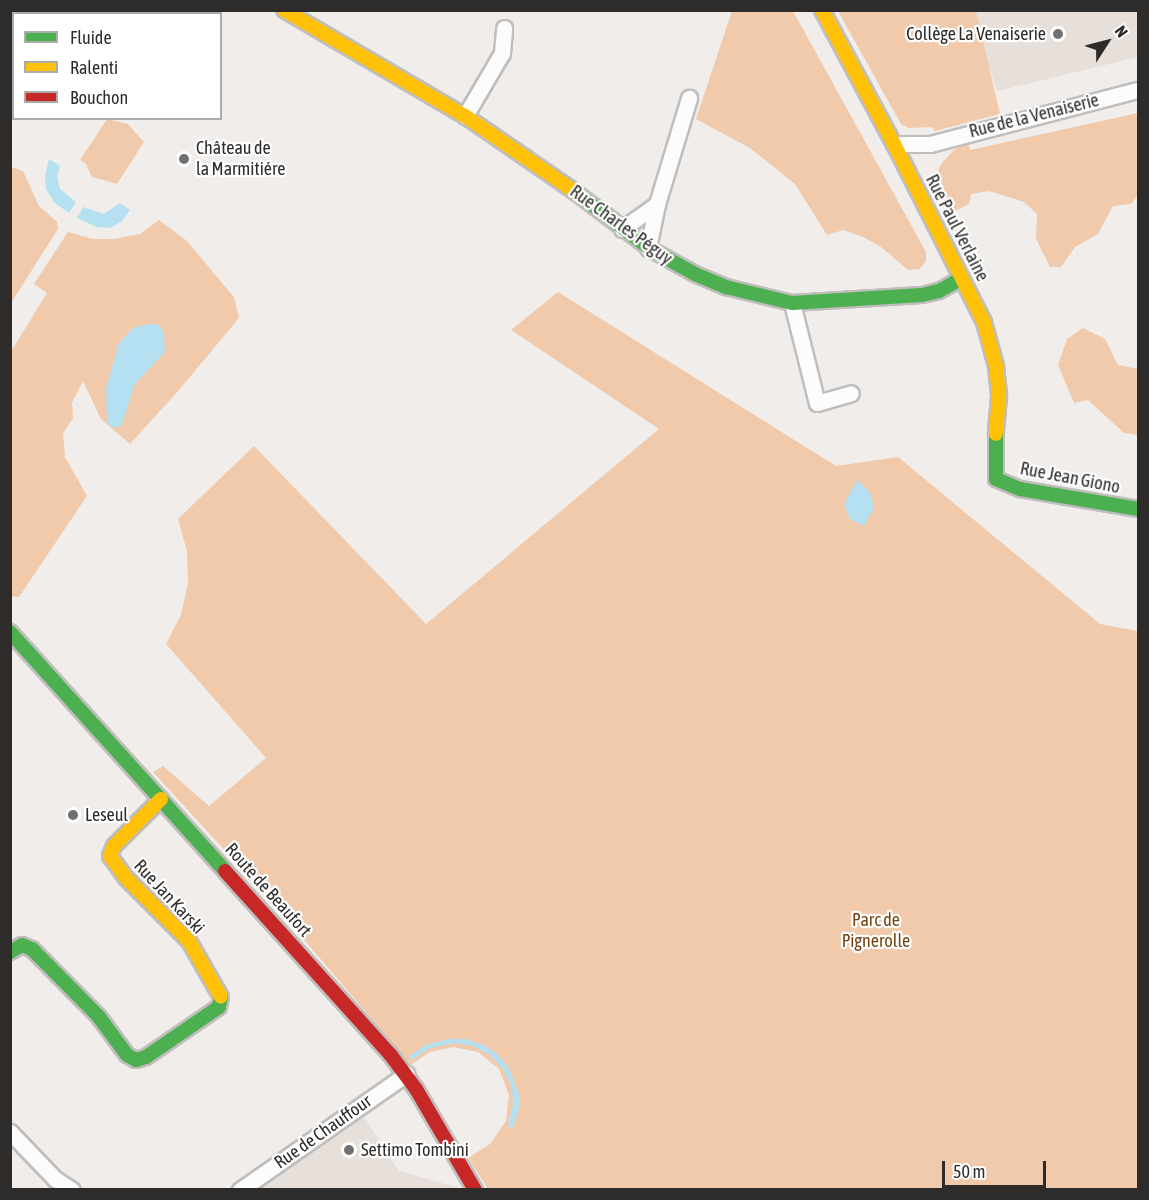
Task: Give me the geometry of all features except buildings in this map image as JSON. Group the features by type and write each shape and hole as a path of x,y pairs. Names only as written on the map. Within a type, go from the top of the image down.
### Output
{"street":[{"name":"Rue Paul Verlaine","path":"822,10 894,144 984,322 996,366 999,397 995,455 996,479"},
{"name":"Rue Charles Péguy","path":"286,11 465,116 542,167 648,248 694,274 726,287 792,303 922,296 939,291 962,278"},
{"path":"465,116 502,53 504,28"},
{"name":"Rue de la Venaiserie","path":"894,144 930,144 1138,90"},
{"path":"648,248 657,204 689,98"},
{"path":"908,171 930,144"},
{"path":"622,229 657,204"},
{"path":"792,303 817,403 851,393"},
{"name":"Rue Jean Giono","path":"996,479 1020,489 1138,509"},
{"name":"Route de Beaufort","path":"10,632 406,1074 475,1190"},
{"name":"Rue Jan Karski","path":"10,952 22,945 32,948 99,1017 127,1056 136,1060 146,1057 219,1007 221,996 189,941 111,860 111,849 161,799"},
{"name":"Rue de Chauffour","path":"240,1190 406,1074"},
{"path":"10,1132 55,1179 72,1190"}],"shaded area":[{"name":"Collège La Venaiserie","path":"971,11 1138,11 1138,57 997,91"},
{"path":"362,1114 399,1171 463,1189 231,1190"}],"green space":[{"path":"732,11 793,11 926,252 926,261 920,269 908,270 881,247 861,236 843,230 827,235 795,184 750,148 696,119"},
{"path":"838,11 976,11 1000,114 935,131 932,127 909,128 901,124"},
{"path":"1138,113 1138,195 1131,204 1113,206 1098,234 1075,247 1061,267 1050,267 1036,239 1037,214 1024,202 989,191 971,194 969,204 949,214 937,186 937,174 941,164 954,150 968,143 970,150"},
{"path":"106,120 128,124 144,142 117,184 92,177 86,164 80,160"},
{"path":"11,167 23,171 39,206 57,222 58,229 11,303"},
{"path":"159,220 187,241 234,297 239,318 130,444 101,419 83,381 72,403 73,418 63,433 65,457 87,496 19,597 10,596 10,353 47,293 34,284 68,232 93,239 114,239 140,234"},
{"name":"Parc de Pignerolle","path":"558,292 836,466 898,457 1100,624 1138,631 1138,1189 488,1189 468,1158 490,1144 506,1121 509,1095 499,1069 478,1052 453,1047 430,1052 411,1065 271,901 153,772 163,766 209,806 266,758 166,644 181,615 188,583 187,551 178,519 254,446 426,624 659,429 511,330"},
{"path":"1083,328 1105,339 1118,365 1138,369 1138,435 1124,433 1088,400 1074,403 1058,365 1067,339"}],"water":[{"path":"49,159 60,166 57,177 60,189 76,202 69,213 55,203 46,189 45,176"},
{"path":"120,203 130,210 122,221 110,228 97,227 77,218 83,207 104,214"},
{"path":"157,324 164,332 165,352 135,384 121,427 112,427 107,424 106,388 119,343 133,328"},
{"path":"857,480 870,492 874,508 864,526 850,519 844,504"},
{"path":"449,1039 465,1039 484,1045 497,1054 509,1068 520,1097 518,1113 512,1129 508,1126 513,1104 512,1087 503,1069 490,1055 473,1046 455,1043 430,1048 412,1060 409,1056 426,1045"}],"traffic: fast":[{"path":"575,192 652,250 695,274 726,287 792,303 922,295 939,291 962,278"},
{"path":"996,434 996,479 1020,489 1138,509"},
{"path":"10,632 225,871"},
{"path":"10,952 22,945 32,949 99,1017 127,1055 136,1060 146,1057 219,1007 221,997"}],"traffic: slow":[{"path":"284,10 465,116 575,192"},
{"path":"822,10 894,144 984,322 996,366 999,397 996,434"},
{"path":"161,799 114,846 110,856 126,878 189,941 221,997"}],"traffic: jam":[{"path":"225,871 390,1054 416,1089 475,1190"}],"place":[{"name":"Collège La Venaiserie","path":"1058,34"},
{"name":"Château de la Marmitiére","path":"184,159"},
{"name":"Leseul","path":"73,815"},
{"name":"Settimo Tombini","path":"349,1150"}]}
